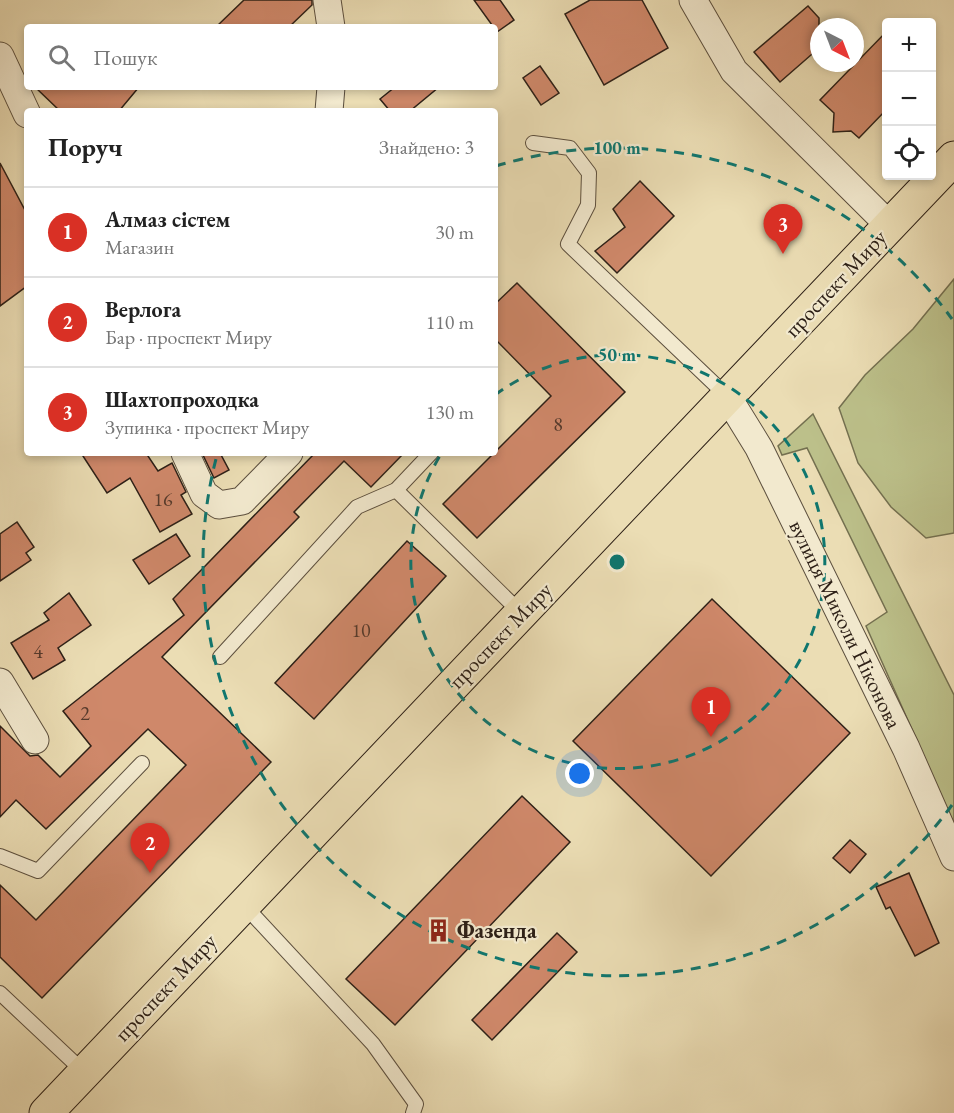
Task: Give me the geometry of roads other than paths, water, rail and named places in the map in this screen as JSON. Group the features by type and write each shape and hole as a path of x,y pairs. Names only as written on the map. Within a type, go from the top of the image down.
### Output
{"main road":[{"name":"проспект Миру","path":"46,1113 954,158"}],"street":[{"path":"327,0 331,24"},
{"path":"693,0 734,71 890,225"},
{"path":"0,56 24,108"},
{"path":"329,108 331,90"},
{"name":"вулиця Миколи Ніконова","path":"728,396 765,459 906,748 954,858"},
{"path":"186,456 204,494 219,505 242,501 287,456"},
{"path":"0,682 35,740"}],"lane":[{"path":"533,143 570,148 589,173 588,205 568,244 728,396"},
{"path":"220,657 357,507 396,490 428,456"},
{"path":"396,490 521,613"},
{"path":"0,856 38,871 142,763"},
{"path":"243,904 373,1044 416,1104 413,1113"},
{"path":"0,993 85,1073"}],"place":[{"name":"Шахтопроходка","path":"783,254"},
{"name":"Алмаз сістем","path":"711,737"},
{"name":"Beрлога","path":"150,873"},
{"name":"Фазенда","path":"439,930"}]}
